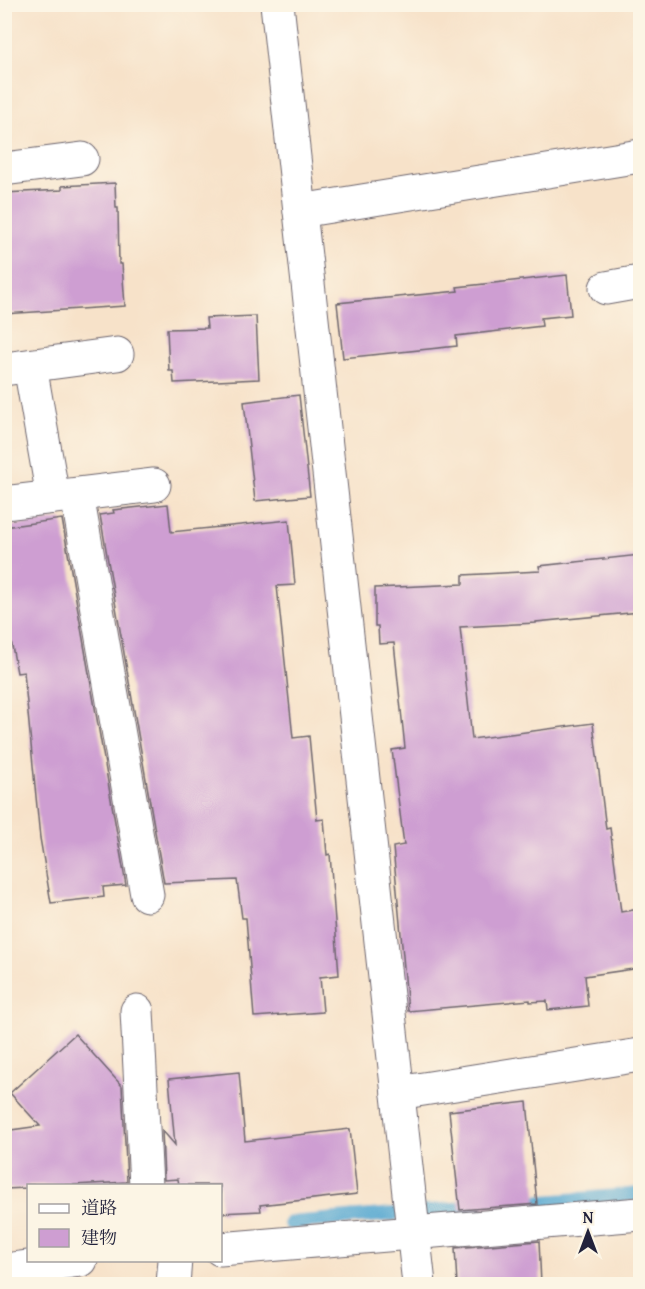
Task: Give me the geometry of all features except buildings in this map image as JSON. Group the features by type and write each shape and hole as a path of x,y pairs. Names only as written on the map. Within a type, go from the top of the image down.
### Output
{"street":[{"path":"277,4 419,1284"},
{"path":"300,211 640,156"},
{"path":"4,169 82,159"},
{"path":"606,288 640,282"},
{"path":"117,354 17,367 65,496 147,895"},
{"path":"4,503 154,485"},
{"path":"137,1011 146,1184"},
{"path":"398,1093 640,1055"},
{"path":"222,1249 640,1214"},
{"path":"4,1270 66,1262"},
{"path":"173,1284 175,1262"}],"waterway":[{"path":"520,1204 640,1194"},
{"path":"419,1212 477,1207"},
{"path":"290,1223 394,1214"}]}
